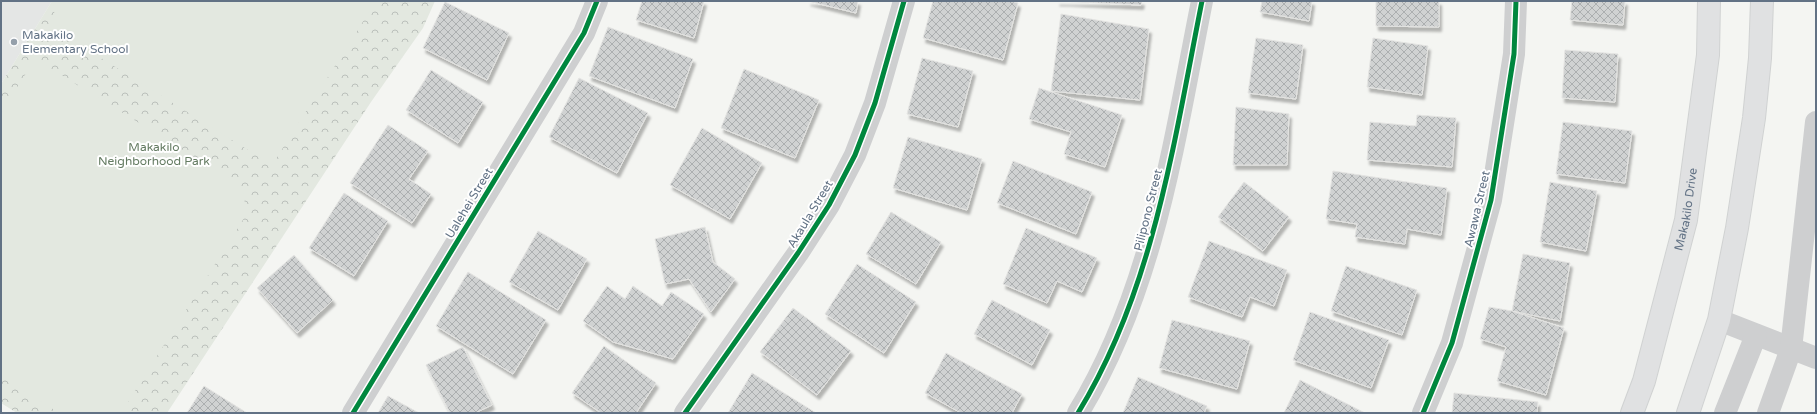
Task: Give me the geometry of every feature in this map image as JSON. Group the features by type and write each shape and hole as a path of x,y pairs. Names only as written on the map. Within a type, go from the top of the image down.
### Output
{"main road":[{"name":"Makakilo Drive","path":"1632,413 1644,381 1686,220 1708,55 1710,1"},
{"path":"1688,413 1719,320 1737,228 1754,118 1760,58 1762,1"}],"street":[{"name":"Ualehei Street","path":"353,413 584,33 597,1"},
{"name":"Akaula Street","path":"685,413 798,253 829,205 855,155 875,102 904,1"},
{"name":"Pilipono Street","path":"1078,413 1120,330 1147,257 1166,182 1202,1"},
{"name":"Awawa Street","path":"1423,413 1452,343 1491,200 1514,54 1516,1"},
{"path":"1768,413 1791,349 1816,122"},
{"path":"1719,320 1816,358"},
{"path":"1725,413 1756,335"}],"shaded area":[{"name":"Makakilo Elementary School","path":"1,1 52,1 1,84"}],"green space":[{"name":"Makakilo Neighborhood Park","path":"52,1 435,1 423,28 371,102 167,413 17,413 1,403 1,84"},
{"path":"56,1 376,1 272,165 58,31 53,6"},
{"path":"35,59 243,187 246,215 121,413 60,413 21,390 1,368 1,113"}],"building":[{"path":"642,1 704,1 694,38 636,20"},
{"path":"808,1 858,1 856,13"},
{"path":"933,1 1010,1 1018,3 1003,60 923,38"},
{"path":"1057,1 1142,1 1141,5"},
{"path":"1262,1 1312,1 1309,21 1260,12"},
{"path":"1376,1 1439,1 1439,27 1376,26"},
{"path":"1572,1 1625,1 1623,25 1570,20"},
{"path":"445,2 509,33 487,80 423,48"},
{"path":"1061,14 1149,29 1140,100 1051,91"},
{"path":"608,27 693,59 675,108 589,76"},
{"path":"1256,38 1303,45 1296,99 1248,93"},
{"path":"1373,38 1428,46 1422,95 1367,87"},
{"path":"1565,50 1618,54 1615,102 1562,98"},
{"path":"922,58 973,71 958,127 907,114"},
{"path":"744,69 819,100 795,158 721,128"},
{"path":"431,70 483,102 458,143 406,110"},
{"path":"579,78 648,113 617,173 549,137"},
{"path":"1039,88 1122,115 1105,167 1064,154 1071,132 1029,119"},
{"path":"1236,107 1289,114 1287,165 1233,165"},
{"path":"1417,115 1456,118 1452,167 1367,160 1370,122 1416,126"},
{"path":"1563,122 1632,131 1625,183 1556,174"},
{"path":"388,125 428,151 409,179 431,194 412,223 350,183"},
{"path":"702,128 762,163 730,219 670,185"},
{"path":"908,137 982,159 967,210 893,188"},
{"path":"1013,161 1092,192 1076,234 997,203"},
{"path":"1333,171 1447,188 1441,235 1407,229 1405,244 1355,237 1357,224 1326,219"},
{"path":"1244,182 1289,217 1263,251 1218,217"},
{"path":"1550,182 1597,191 1586,251 1540,242"},
{"path":"344,193 388,221 354,276 309,248"},
{"path":"891,212 941,242 916,284 866,254"},
{"path":"705,227 713,262 735,279 711,312 689,279 665,284 655,239"},
{"path":"1026,228 1097,258 1082,292 1057,281 1047,303 1003,284"},
{"path":"538,231 587,259 558,310 509,282"},
{"path":"1209,241 1287,270 1274,306 1250,297 1242,317 1188,297"},
{"path":"1523,254 1570,263 1560,321 1512,311"},
{"path":"294,255 333,300 297,333 257,288"},
{"path":"857,264 916,302 884,353 825,314"},
{"path":"1346,266 1417,290 1402,335 1331,311"},
{"path":"468,272 546,320 513,374 436,326"},
{"path":"607,286 625,299 633,286 662,306 671,292 704,314 673,359 613,342 583,321"},
{"path":"992,300 1050,330 1032,365 974,334"},
{"path":"1489,307 1512,311 1564,328 1546,395 1497,381 1506,347 1480,339"},
{"path":"793,308 851,351 817,395 760,352"},
{"path":"1310,312 1389,340 1371,388 1293,360"},
{"path":"1172,320 1250,341 1237,389 1159,368"},
{"path":"604,346 656,383 636,413 601,413 572,393"},
{"path":"463,347 492,405 475,413 450,413 426,365"},
{"path":"946,353 1022,394 1012,413 961,413 925,393"},
{"path":"752,373 816,413 728,413"},
{"path":"1138,377 1207,406 1204,413 1123,413"},
{"path":"1300,380 1365,413 1284,413"},
{"path":"204,386 247,413 187,413"},
{"path":"1454,393 1538,402 1537,413 1452,413"},
{"path":"388,396 419,413 378,413"}],"cycle path":[{"path":"353,413 584,33 597,1"},
{"path":"685,413 798,253 829,205 855,155 875,103 904,1"},
{"path":"1078,413 1104,365 1126,316 1143,265 1158,213 1182,107 1202,1"},
{"path":"1423,413 1452,343 1491,200 1514,54 1516,1"}],"place":[{"name":"Makakilo Elementary School","path":"14,42"}]}
